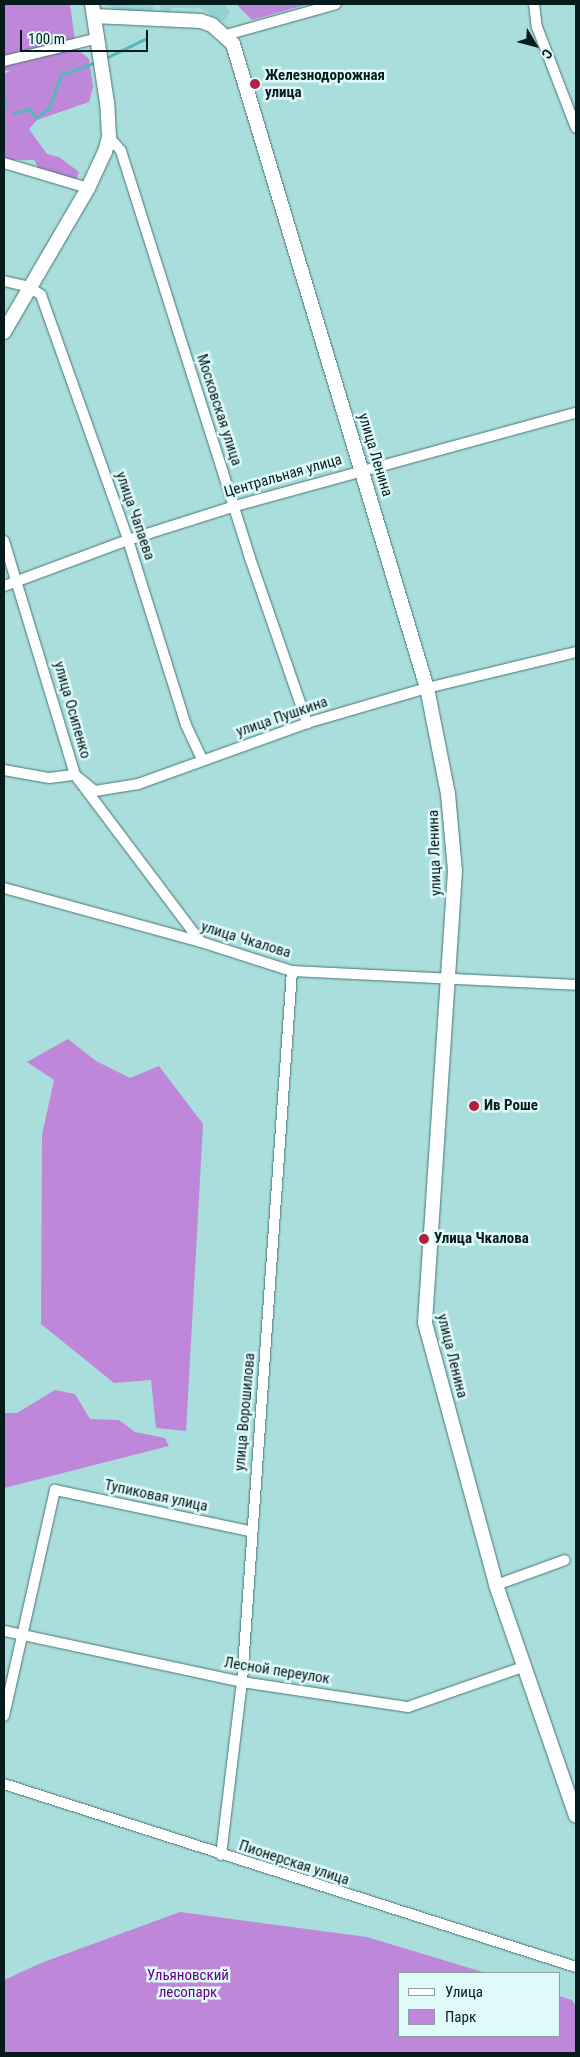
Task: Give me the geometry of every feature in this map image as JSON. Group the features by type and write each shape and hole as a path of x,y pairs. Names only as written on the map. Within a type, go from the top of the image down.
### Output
{"street":[{"path":"4,332 88,188 109,137 93,10 201,21 226,35 336,4"},
{"path":"534,4 540,37 576,128"},
{"name":"улица Ленина","path":"226,35 236,53 363,469 427,688 448,794 454,847 450,980 424,1315 496,1585 576,1816"},
{"path":"4,61 98,38"},
{"name":"Московская улица","path":"109,137 121,151 307,723"},
{"path":"4,163 88,188"},
{"path":"4,281 30,287"},
{"name":"улица Чапаева","path":"30,287 41,295 128,540 186,724 202,760"},
{"name":"Центральная улица","path":"4,586 128,540 235,506 363,469 576,413"},
{"name":"улица Осипенко","path":"4,541 75,775 201,942"},
{"name":"улица Пушкина","path":"75,775 94,792 152,780 202,760 307,723 427,688 576,652"},
{"path":"4,770 49,778 75,775"},
{"name":"улица Чкалова","path":"4,888 201,942 292,970 450,980 576,985"},
{"name":"улица Ворошилова","path":"221,1855 242,1682 250,1531 292,970"},
{"name":"Тупиковая улица","path":"23,1635 55,1490 250,1531"},
{"path":"496,1585 565,1560"},
{"name":"Лесной переулок","path":"4,1631 242,1682 408,1708 523,1667"},
{"path":"4,1716 23,1635"},
{"name":"Пионерская улица","path":"4,1784 221,1855 576,1967"}],"shaded area":[{"path":"106,4 153,4 153,15 128,16"},
{"path":"160,4 225,4 230,13 223,22 200,8 172,8 167,15 160,10"}],"green space":[{"path":"4,4 70,4 76,48 89,59 93,87 89,102 37,120 29,129 47,154 59,157 79,172 72,188 44,177 34,160 4,160 4,74 11,70 4,71"},
{"path":"236,4 308,4 252,20"},
{"path":"68,1039 96,1061 130,1078 159,1066 203,1124 186,1431 156,1428 151,1380 114,1383 41,1324 42,1135 54,1080 27,1062"},
{"path":"55,1390 75,1394 90,1419 119,1420 135,1432 165,1438 169,1446 4,1488 4,1413 17,1413"},
{"name":"Ульяновский лесопарк","path":"180,1912 367,1937 483,1972 398,1972 398,2037 560,2037 560,1996 572,2000 576,2007 576,2053 4,2053 4,1980 41,1963"}],"waterway":[{"path":"106,58 145,39"},
{"path":"14,113 29,109 37,117 49,108 61,75 96,62"},
{"path":"4,97 6,104"}],"place":[{"name":"Железнодорожная улица","path":"255,84"},
{"name":"Ив Роше","path":"474,1106"},
{"name":"Улица Чкалова","path":"424,1239"}]}
